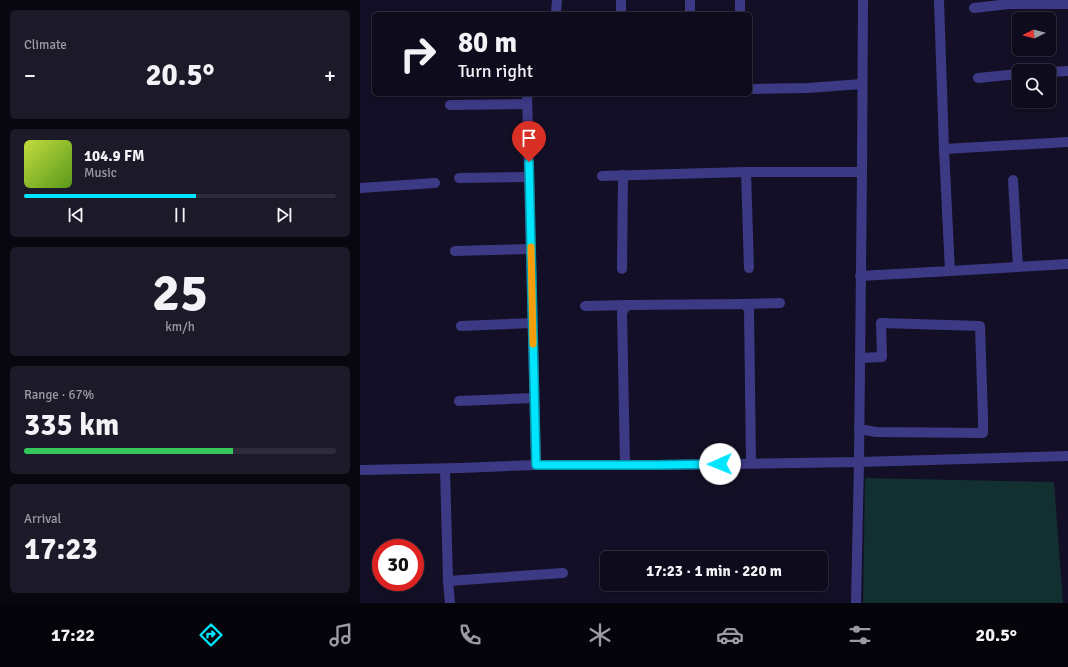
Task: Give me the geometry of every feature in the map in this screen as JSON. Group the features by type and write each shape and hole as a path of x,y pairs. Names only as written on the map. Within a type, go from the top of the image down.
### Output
{"street":[{"path":"556,12 557,0"},
{"path":"621,0 621,12"},
{"path":"690,0 690,12"},
{"path":"740,0 740,12"},
{"path":"856,603 859,462 863,0"},
{"path":"939,0 950,270"},
{"path":"974,8 1009,4 1068,4"},
{"path":"1056,72 1068,71"},
{"path":"978,78 1012,75"},
{"path":"752,89 808,88 862,84"},
{"path":"450,106 527,99 536,465"},
{"path":"944,149 1068,142"},
{"path":"602,176 746,172 862,172"},
{"path":"746,172 749,268"},
{"path":"622,270 623,175"},
{"path":"459,178 529,177"},
{"path":"1013,180 1018,267"},
{"path":"360,188 435,184"},
{"path":"455,251 531,249"},
{"path":"860,276 1068,264"},
{"path":"585,306 780,303"},
{"path":"746,304 750,310 751,463"},
{"path":"625,465 622,312 627,305"},
{"path":"859,429 876,432 983,433 980,326 881,323 882,357 860,358"},
{"path":"461,326 532,324"},
{"path":"459,401 534,398"},
{"path":"360,470 445,469 536,465 859,462 1068,456"},
{"path":"445,469 450,603"},
{"path":"448,581 563,573"}],"green space":[{"path":"865,478 1054,482 1063,603 863,603"}],"slow traffic":[{"path":"531,247 533,344"}],"route":[{"path":"529,162 536,465 720,464"}]}
